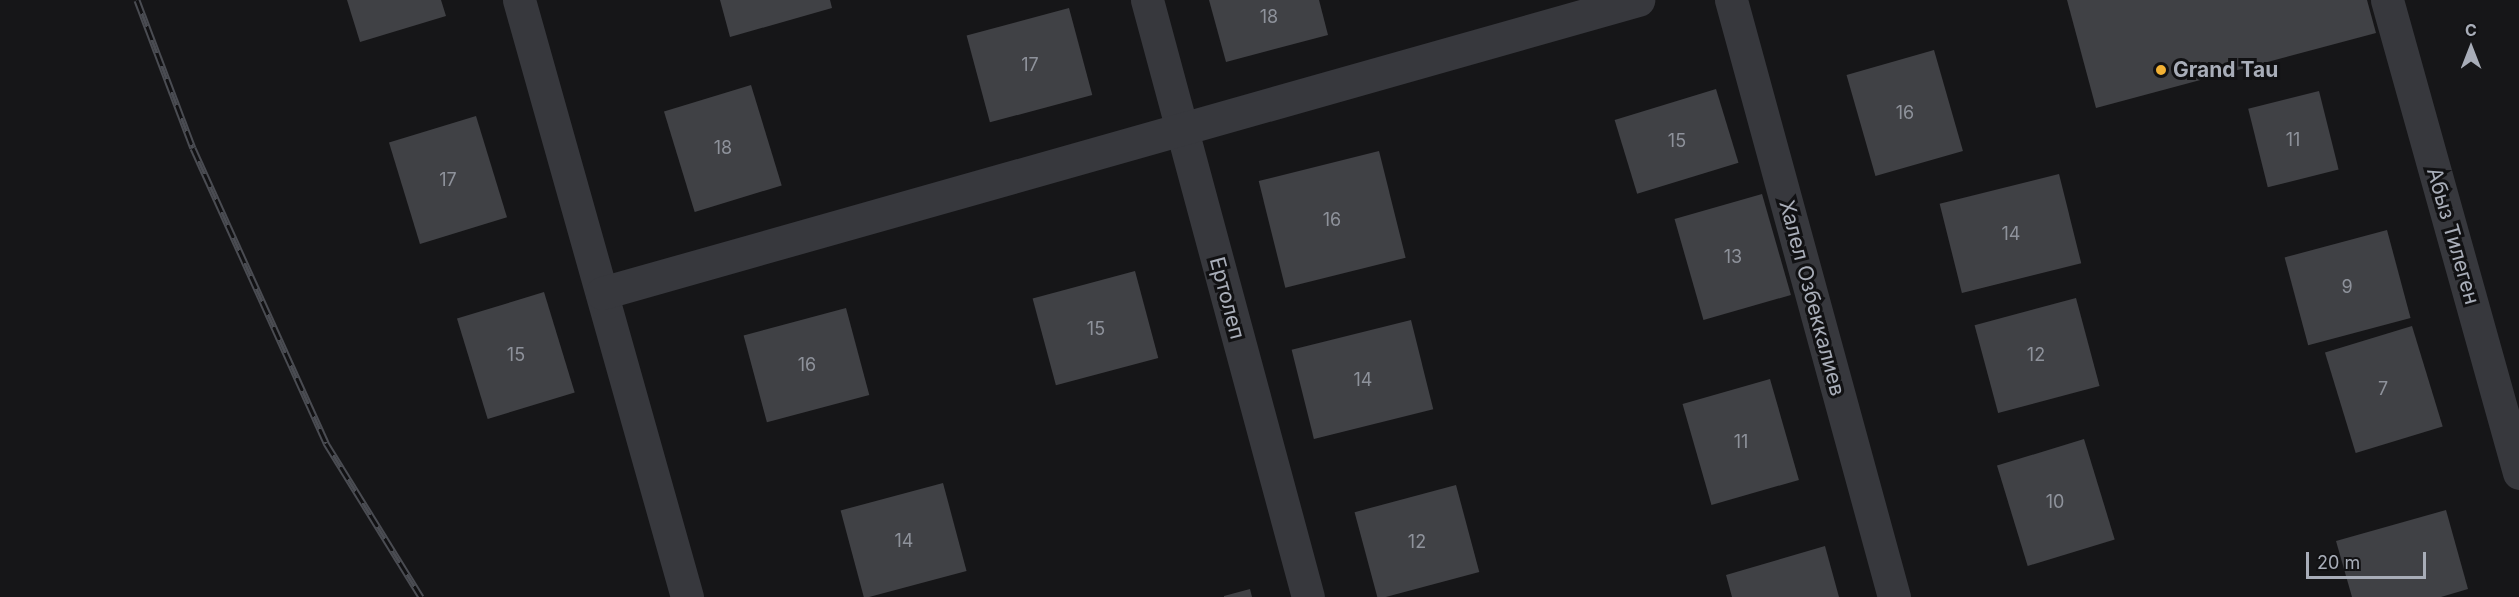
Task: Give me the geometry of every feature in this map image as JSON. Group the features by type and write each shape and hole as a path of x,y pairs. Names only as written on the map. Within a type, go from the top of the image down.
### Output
{"street":[{"path":"519,0 687,597"},
{"name":"Ертолеп","path":"1147,0 1308,597"},
{"path":"602,293 1638,0"},
{"name":"Халел Озбеккалиев","path":"1731,0 1894,597"},
{"name":"Абыз Тилеген","path":"2387,0 2519,473"}],"building":[{"path":"347,0 441,0 446,16 360,42"},
{"path":"720,0 830,0 832,8 730,37"},
{"path":"1209,0 1319,0 1328,35 1226,62"},
{"name":"Grand Tau","path":"2067,0 2367,0 2376,33 2096,108"},
{"path":"1069,8 1092,95 990,122 967,35"},
{"path":"1934,50 1963,151 1875,176 1847,75"},
{"path":"751,85 782,185 695,212 664,112"},
{"path":"1716,89 1739,163 1637,194 1615,120"},
{"path":"2319,91 2339,170 2268,187 2248,109"},
{"path":"476,116 507,217 420,244 389,143"},
{"path":"1379,151 1406,258 1285,288 1259,181"},
{"path":"2059,174 2081,263 1962,293 1940,204"},
{"path":"1762,194 1791,295 1703,320 1675,219"},
{"path":"2387,230 2411,318 2308,345 2285,257"},
{"path":"1135,271 1158,358 1056,385 1033,298"},
{"path":"544,292 575,392 488,419 457,319"},
{"path":"2076,298 2100,386 1998,413 1975,325"},
{"path":"846,308 869,395 767,422 744,335"},
{"path":"1411,320 1433,409 1314,439 1292,350"},
{"path":"2412,326 2443,426 2356,453 2325,353"},
{"path":"1770,379 1799,480 1711,505 1683,404"},
{"path":"2084,439 2115,539 2028,566 1997,466"},
{"path":"943,483 967,571 864,597 841,510"},
{"path":"1456,485 1479,572 1386,597 1377,597 1355,512"},
{"path":"2446,510 2468,589 2441,597 2352,597 2336,541"},
{"path":"1825,546 1839,597 1732,597 1726,575"},
{"path":"1250,589 1252,597 1224,597 1224,596"}],"railway":[{"path":"137,0 193,148 326,443 421,597"}],"place":[{"name":"Grand Tau","path":"2161,70"}]}
